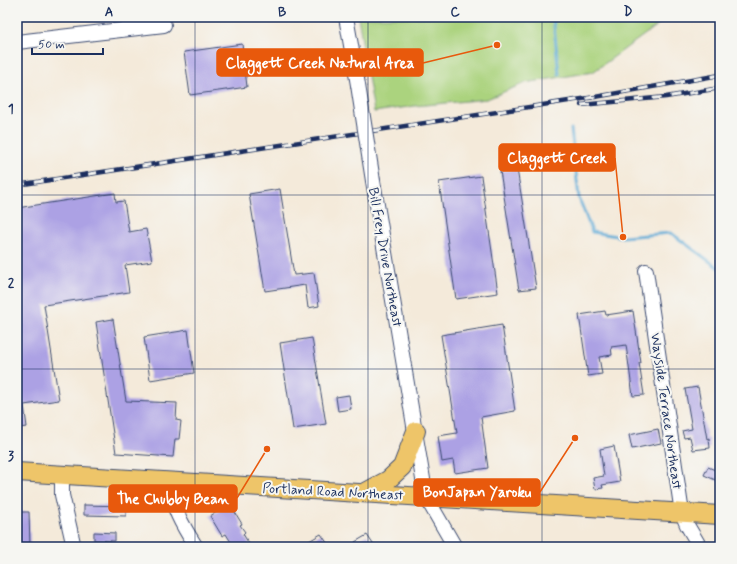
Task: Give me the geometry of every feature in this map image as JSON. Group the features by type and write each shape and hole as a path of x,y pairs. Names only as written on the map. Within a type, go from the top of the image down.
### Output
{"main road":[{"path":"364,493 388,480 402,467 416,431"},
{"name":"Portland Road Northeast","path":"17,472 720,515"}],"street":[{"name":"Bill Frey Drive Northeast","path":"346,17 426,497"},
{"path":"17,42 164,25"},
{"name":"Wayside Terrace Northeast","path":"646,271 682,513 700,547"},
{"path":"62,474 62,495 74,547"},
{"path":"168,481 176,512 196,547"},
{"path":"426,497 455,547"}],"green space":[{"path":"358,17 669,17 593,72 525,83 487,99 415,106 374,112"}],"building":[{"path":"242,44 247,87 190,95 184,52"},
{"path":"517,169 536,288 519,290 500,171"},
{"path":"481,176 498,293 456,299 439,182"},
{"path":"280,189 294,275 314,273 319,306 308,308 305,285 265,291 249,194"},
{"path":"115,193 116,202 124,201 129,232 146,229 152,261 125,265 129,292 44,305 59,400 24,405 27,427 17,428 17,208"},
{"path":"605,311 606,315 633,311 644,395 633,396 626,345 611,347 612,355 599,357 602,374 588,376 579,315"},
{"path":"113,319 126,401 177,403 176,420 181,421 179,439 175,439 173,457 116,453 96,322"},
{"path":"502,325 515,411 481,417 488,468 455,473 453,460 442,462 438,436 457,433 441,335"},
{"path":"188,330 194,373 150,380 144,337"},
{"path":"312,338 326,424 293,429 280,343"},
{"path":"698,387 707,439 709,438 710,448 693,450 690,437 684,438 682,431 692,429 685,389"},
{"path":"349,395 351,409 338,411 336,397"},
{"path":"658,429 661,443 632,449 629,435"},
{"path":"614,446 620,482 602,485 603,488 595,489 593,478 604,476 600,449"},
{"path":"708,467 720,472 720,482 704,475"},
{"path":"230,504 242,524 240,525 245,532 243,534 251,547 234,547 226,534 222,536 210,516"},
{"path":"84,505 126,506 126,516 84,515"},
{"path":"17,512 29,512 30,547 17,547"},
{"path":"94,532 115,533 115,541 94,540"},
{"path":"321,534 330,547 299,547"},
{"path":"367,535 375,547 359,547 355,542"}],"waterway":[{"path":"553,17 559,74"},
{"path":"571,129 579,198 592,232 623,237 671,233 720,269"}],"railway":[{"path":"17,185 595,97 720,75"},
{"path":"581,105 666,97 720,88"}],"place":[{"name":"Claggett Creek Natural Area","path":"497,45"},
{"name":"Claggett Creek","path":"623,237"},
{"name":"BonJapan Yaroku","path":"575,438"},
{"name":"The Chubby Bean","path":"267,449"}]}
